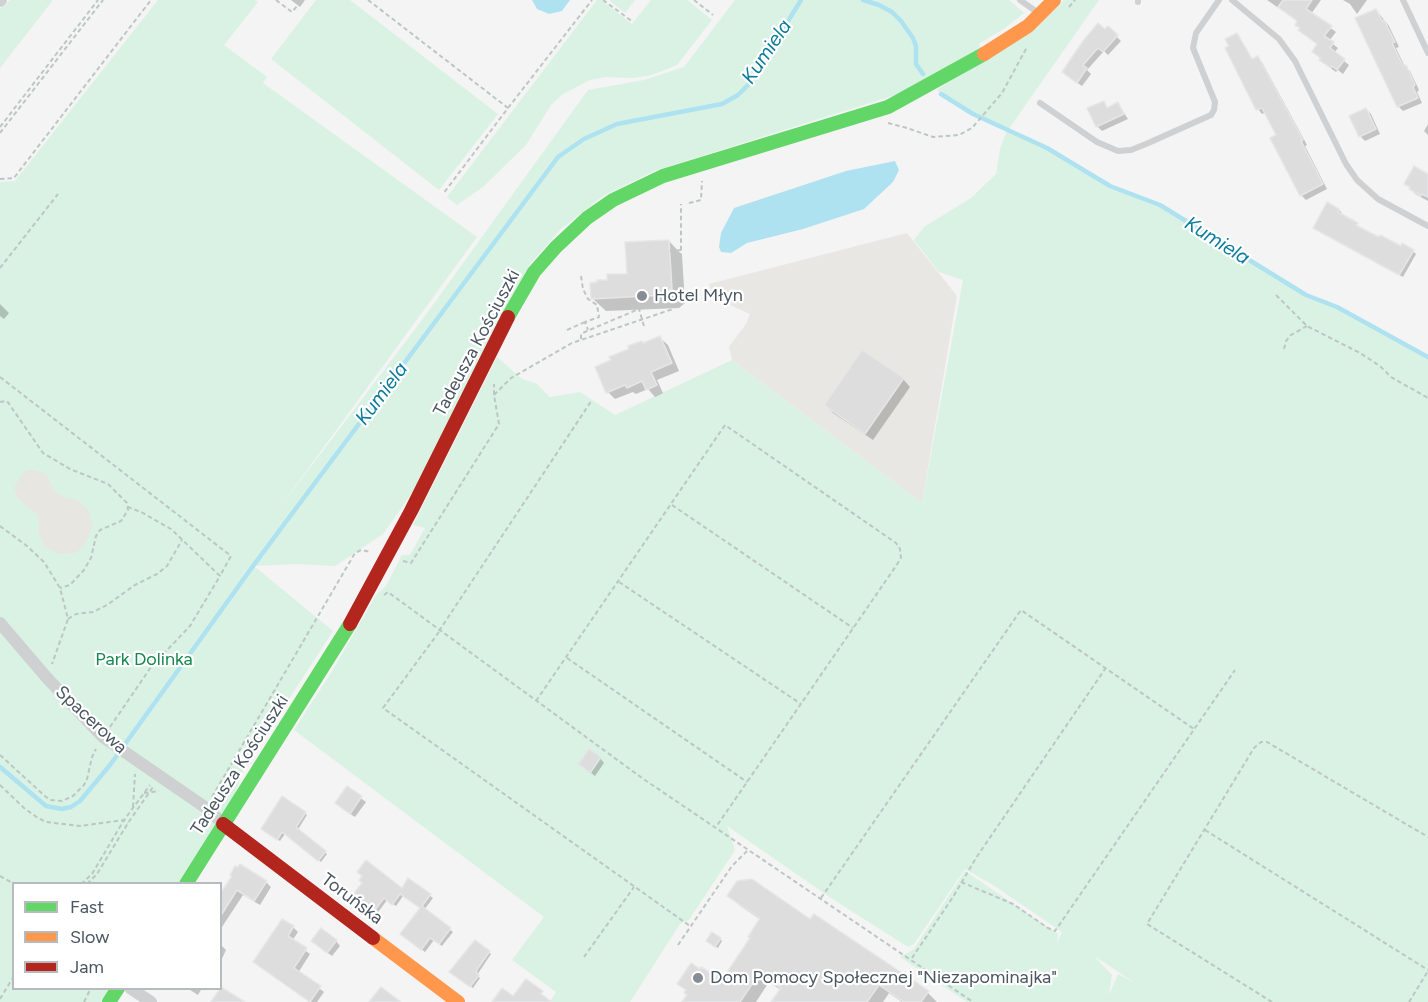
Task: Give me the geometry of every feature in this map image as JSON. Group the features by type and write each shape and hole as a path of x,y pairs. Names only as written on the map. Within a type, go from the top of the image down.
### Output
{"street":[{"name":"Tadeusza Kościuszki","path":"187,882 320,676 387,556 519,296 541,263 569,234 614,200 663,176 880,111 1007,41 1054,0"},
{"name":"Spacerowa","path":"0,623 46,678 106,740 209,810 223,824"},
{"name":"Toruńska","path":"223,824 458,1002"},
{"path":"133,990 151,1002"}],"lane":[{"path":"1020,0 1040,14"},
{"path":"1040,103 1097,142 1118,151 1131,150 1211,115 1215,102 1194,54 1193,40 1219,0"},
{"path":"1232,0 1279,39 1295,61 1346,164 1357,180 1378,199 1428,226"},
{"path":"1403,0 1428,53"}],"path":[{"path":"0,127 98,0"},
{"path":"0,133 103,0"},
{"path":"0,178 14,178 151,0"},
{"path":"276,0 292,12 302,0"},
{"path":"368,0 508,108"},
{"path":"443,194 592,0"},
{"path":"604,0 633,22"},
{"path":"694,0 713,15"},
{"path":"884,120 891,125 933,137 959,135 972,128 1002,93 1030,40"},
{"path":"689,203 701,200 702,175"},
{"path":"0,268 58,194"},
{"path":"494,395 511,378 531,365 581,340 673,309 680,302 681,204"},
{"path":"670,251 681,250"},
{"path":"567,330 599,317 597,305 588,299 583,289 581,276"},
{"path":"581,340 581,333 639,309 671,300 687,291"},
{"path":"1276,295 1307,326 1359,353 1380,366 1391,377 1428,398"},
{"path":"641,300 639,309 644,326"},
{"path":"585,322 588,330"},
{"path":"1284,349 1286,341 1292,335 1307,326"},
{"path":"0,377 231,556 190,626 151,667 106,740 92,757 87,779 73,796 62,801 51,800 0,755"},
{"path":"209,810 212,794 355,553 361,550 411,563 499,424 494,383"},
{"path":"592,400 440,631 383,708 690,926"},
{"path":"0,402 7,401 43,453 70,469 108,484 120,494 128,507 160,522 183,539 220,576"},
{"path":"536,701 725,425 896,543 900,549 901,558 716,827"},
{"path":"672,504 853,628"},
{"path":"60,588 70,585 77,579 91,558 96,536 100,530 121,520 126,515 128,507"},
{"path":"0,526 44,562 60,588 68,619 46,678"},
{"path":"68,619 76,614 93,612 157,574 167,566 183,539"},
{"path":"618,581 801,704"},
{"path":"392,595 642,778 912,958 973,1002"},
{"path":"821,898 1021,610 1194,729"},
{"path":"567,658 747,782"},
{"path":"912,958 975,858 1105,669"},
{"path":"962,882 1013,904 1048,928 1055,930 1235,670"},
{"path":"1272,1002 1148,924 1254,748 1261,742 1267,742 1428,837"},
{"path":"133,758 133,807"},
{"path":"89,882 97,874 133,807 159,776"},
{"path":"83,882 92,874 126,821 159,776"},
{"path":"0,785 24,808 46,822 80,826 126,821"},
{"path":"1205,830 1428,971 1409,1002"},
{"path":"678,945 732,866 749,849"},
{"path":"584,957 634,887"},
{"path":"0,999 12,979"}],"shaded area":[{"path":"907,233 957,296 922,503 732,360 729,347 746,324 750,314 713,297 709,284"}],"green space":[{"path":"10,0 53,0 0,68 0,9"},
{"name":"Park Dolinka","path":"158,0 255,0 258,2 224,45 267,77 263,83 477,237 278,510 422,320 588,90 644,80 684,67 735,0 1009,0 1024,13 979,44 981,48 895,95 654,171 603,196 560,230 530,264 414,490 383,534 335,566 296,564 254,566 333,631 243,771 235,794 179,882 12,882 12,990 109,990 101,1002 0,1002 0,182 15,181"},
{"path":"316,0 350,0 498,114 439,190 271,59"},
{"path":"597,0 601,0 632,24 651,0 687,0 712,20 677,65 652,75 590,80 563,94 551,105 526,145 483,187 457,205 447,197"},
{"path":"611,0 635,0 625,13"},
{"path":"1064,0 1099,0 1008,130 1047,148 1110,186 1160,205 1306,295 1337,307 1428,357 1428,1002 967,1002 900,957 914,949 965,871 1058,934 1057,944 1062,932 993,885 965,869 914,944 908,947 831,898 727,826 735,850 689,920 680,924 630,1002 550,1002 556,992 512,960 544,917 294,730 331,673 376,595 386,586 402,555 410,555 425,528 413,525 497,357 522,379 537,384 550,397 580,392 615,415 732,360 922,503 963,280 939,272 914,240 924,227 971,198 996,174 1000,149 1007,130 973,114 937,90 1056,8","holes":["1096,957 1135,983 1118,974 1109,995 1112,975"]}],"sand":[{"path":"28,470 46,474 54,491 63,497 78,501 88,510 92,525 90,533 86,542 76,553 59,554 45,546 39,534 37,514 17,498 14,489 23,473"}],"water":[{"path":"532,0 570,0 562,11 549,14 537,9"},
{"path":"895,161 899,170 893,182 864,209 803,229 747,243 731,253 721,252 719,247 721,233 734,208 846,171"}],"building":[{"path":"1283,0 1312,0 1306,9 1332,26 1324,36 1334,42 1330,48 1345,59 1337,70 1319,60 1321,58 1312,52 1317,44 1298,30 1300,28 1295,25 1297,21 1278,7"},
{"path":"1376,9 1395,42 1392,43 1403,66 1406,65 1418,98 1397,107 1355,18"},
{"path":"1098,23 1105,29 1108,26 1118,35 1103,52 1098,48 1083,65 1087,68 1077,83 1062,72"},
{"path":"1237,33 1252,59 1258,56 1303,140 1301,141 1323,184 1300,196 1270,138 1276,135 1262,108 1256,110 1225,48 1229,46 1225,39"},
{"path":"1104,101 1107,108 1118,102 1124,114 1096,127 1087,108"},
{"path":"1366,108 1376,129 1359,137 1349,116"},
{"path":"1414,166 1428,174 1428,197 1422,194 1421,196 1404,184"},
{"path":"1327,202 1339,209 1338,212 1358,223 1356,225 1379,237 1380,235 1401,246 1402,243 1414,250 1399,275 1313,228"},
{"path":"669,240 672,289 666,295 591,299 590,283 607,280 607,274 627,274 625,242"},
{"path":"660,336 672,363 651,372 657,385 646,390 642,381 627,388 625,385 606,393 595,367 611,360 609,357 629,349 628,346"},
{"path":"862,350 904,378 865,434 824,405"},
{"path":"589,749 601,757 590,773 578,764"},
{"path":"347,786 362,796 350,814 335,803"},
{"path":"282,796 306,812 296,827 326,851 318,861 282,832 277,840 261,829"},
{"path":"366,860 402,888 408,878 431,894 422,906 451,928 439,944 430,938 421,950 400,934 420,908 400,894 392,905 384,898 372,914 351,897 362,883 359,880 362,876 357,872"},
{"path":"240,864 267,881 254,901 237,890 222,914 222,891 232,876 230,875 235,866 238,867"},
{"path":"752,879 810,919 814,914 929,991 921,1002 904,1002 879,985 867,1002 771,1002 781,988 759,974 740,1002 682,1002 687,995 684,993 686,990 677,984 691,963 722,980 750,938 748,937 760,918 727,896 737,881"},
{"path":"282,919 294,926 288,936 307,948 294,968 321,986 310,1002 253,962"},
{"path":"321,928 337,940 327,953 311,941"},
{"path":"712,932 721,938 715,947 706,941"},
{"path":"475,940 490,951 478,968 476,972 479,975 470,987 449,972"},
{"path":"526,979 543,991 541,994 552,1002 492,1002 502,988 513,996"},
{"path":"381,987 401,1002 369,1002"},
{"path":"222,988 245,1002 211,1002"}],"waterway":[{"name":"Kumiela","path":"0,767 46,806 62,809 71,807 80,801 110,765 253,566 558,157 584,139 617,124 722,104 738,95 750,83 801,0"},
{"name":"Kumiela","path":"863,0 892,12 901,21 913,38 916,46 916,64 923,74"},
{"name":"Kumiela","path":"941,94 973,114 1047,148 1110,186 1160,205 1306,295 1337,307 1428,357"}],"traffic: fast":[{"path":"508,317 534,272 556,247 587,218 613,200 663,176 888,107 984,54"},
{"path":"187,882 350,624"},
{"path":"109,1002 117,990"}],"traffic: slow":[{"path":"984,54 1028,26 1054,0"},
{"path":"373,938 458,1002"}],"traffic: jam":[{"path":"350,624 411,511 508,317"},
{"path":"223,824 373,938"}],"place":[{"name":"Hotel Młyn","path":"642,296"},
{"name":"Dom Pomocy Społecznej \"Niezapominajka\"","path":"698,978"}]}
